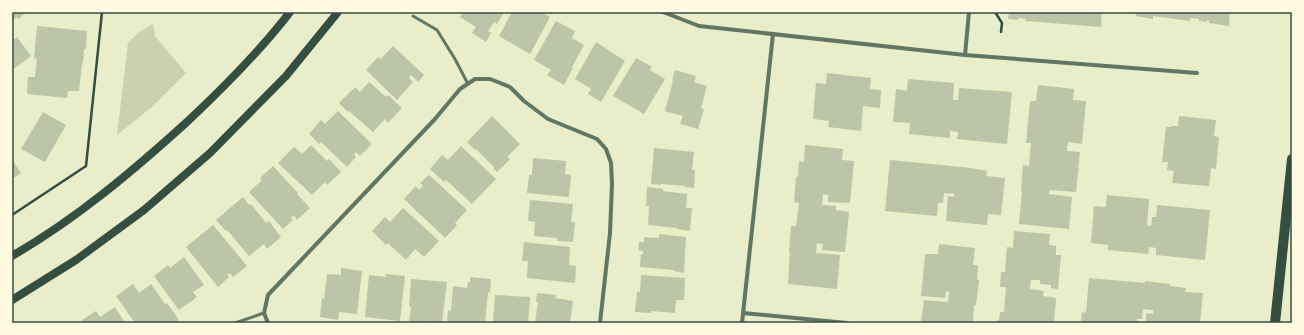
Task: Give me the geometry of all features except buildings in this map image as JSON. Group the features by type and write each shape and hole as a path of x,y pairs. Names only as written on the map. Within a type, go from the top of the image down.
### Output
{"main road":[{"path":"12,256 82,211 150,155 215,95 278,28 290,12"},
{"path":"12,300 76,260 144,210 210,153 286,76 338,12"},
{"path":"1275,323 1292,159"}],"street":[{"path":"663,12 699,26 965,55 1197,74"},
{"path":"965,55 969,12"},
{"path":"742,323 773,34"},
{"path":"268,323 264,312 268,295 435,119 460,89 475,79 490,79 510,87 524,101 548,119 597,138 606,149 611,163 612,184 610,233 600,323"},
{"path":"743,313 847,323"}],"lane":[{"path":"412,16 437,30 468,84"},
{"path":"235,323 264,312"}],"path":[{"path":"12,215 86,166 102,12"},
{"path":"995,12 1002,22 1001,32"}],"green space":[{"path":"153,24 155,36 186,73 153,106 117,135 128,43 139,32"}]}
